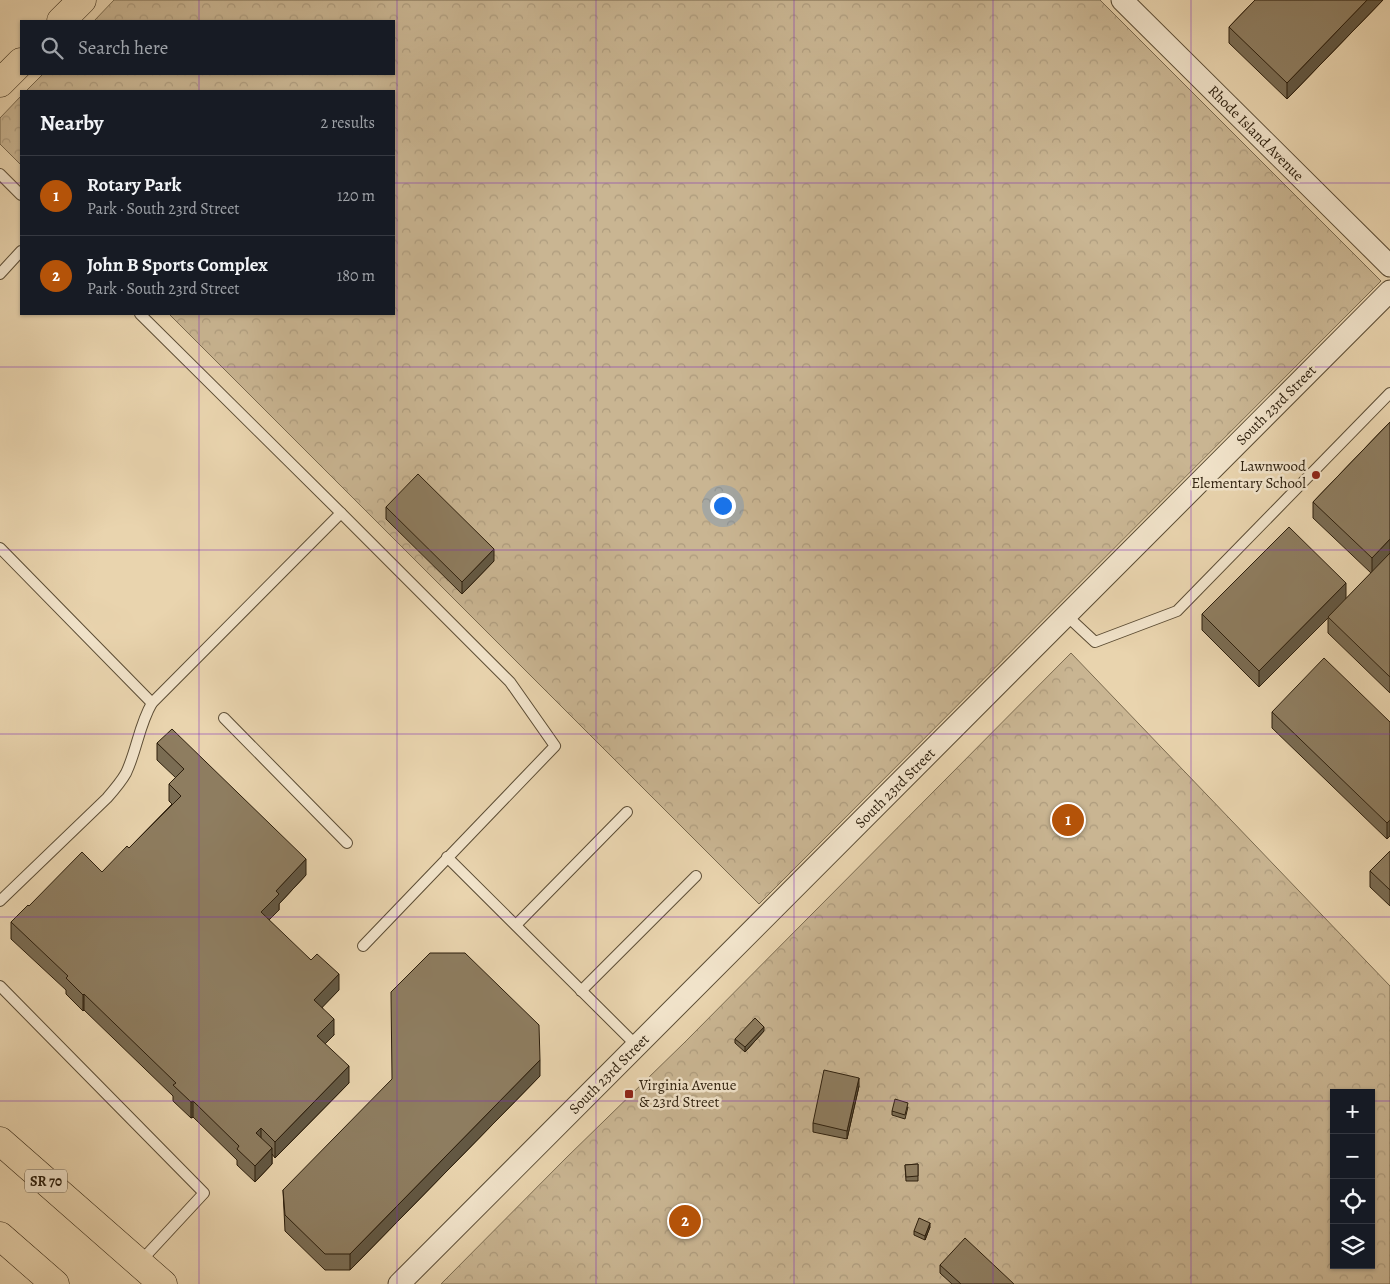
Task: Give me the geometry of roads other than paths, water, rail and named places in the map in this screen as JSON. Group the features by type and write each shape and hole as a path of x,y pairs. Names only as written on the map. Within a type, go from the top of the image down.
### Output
{"main road":[{"path":"63,20 82,0"},
{"name":"SR 70","path":"0,1141 163,1284"},
{"path":"0,1236 55,1284"}],"street":[{"name":"Rhode Island Avenue","path":"1122,0 1390,266"},
{"name":"South 23rd Street","path":"399,1284 1390,291"}],"lane":[{"path":"0,174 20,194"},
{"path":"0,274 20,252"},
{"path":"141,315 510,682 555,746 362,946"},
{"path":"1066,615 1095,642 1177,611 1390,393"},
{"path":"0,901 107,798 119,783 126,772 146,713 152,703 341,513"},
{"path":"0,548 152,703"},
{"path":"224,718 347,844"},
{"path":"516,925 627,812"},
{"path":"448,858 637,1046"},
{"path":"581,991 696,876"},
{"path":"0,986 204,1193 139,1263"}],"place":[{"name":"Lawnwood Elementary School","path":"1316,475"},
{"name":"Rotary Park","path":"1068,820"},
{"name":"Virginia Avenue & 23rd Street","path":"629,1094"},
{"name":"John B Sports Complex","path":"685,1221"}]}
